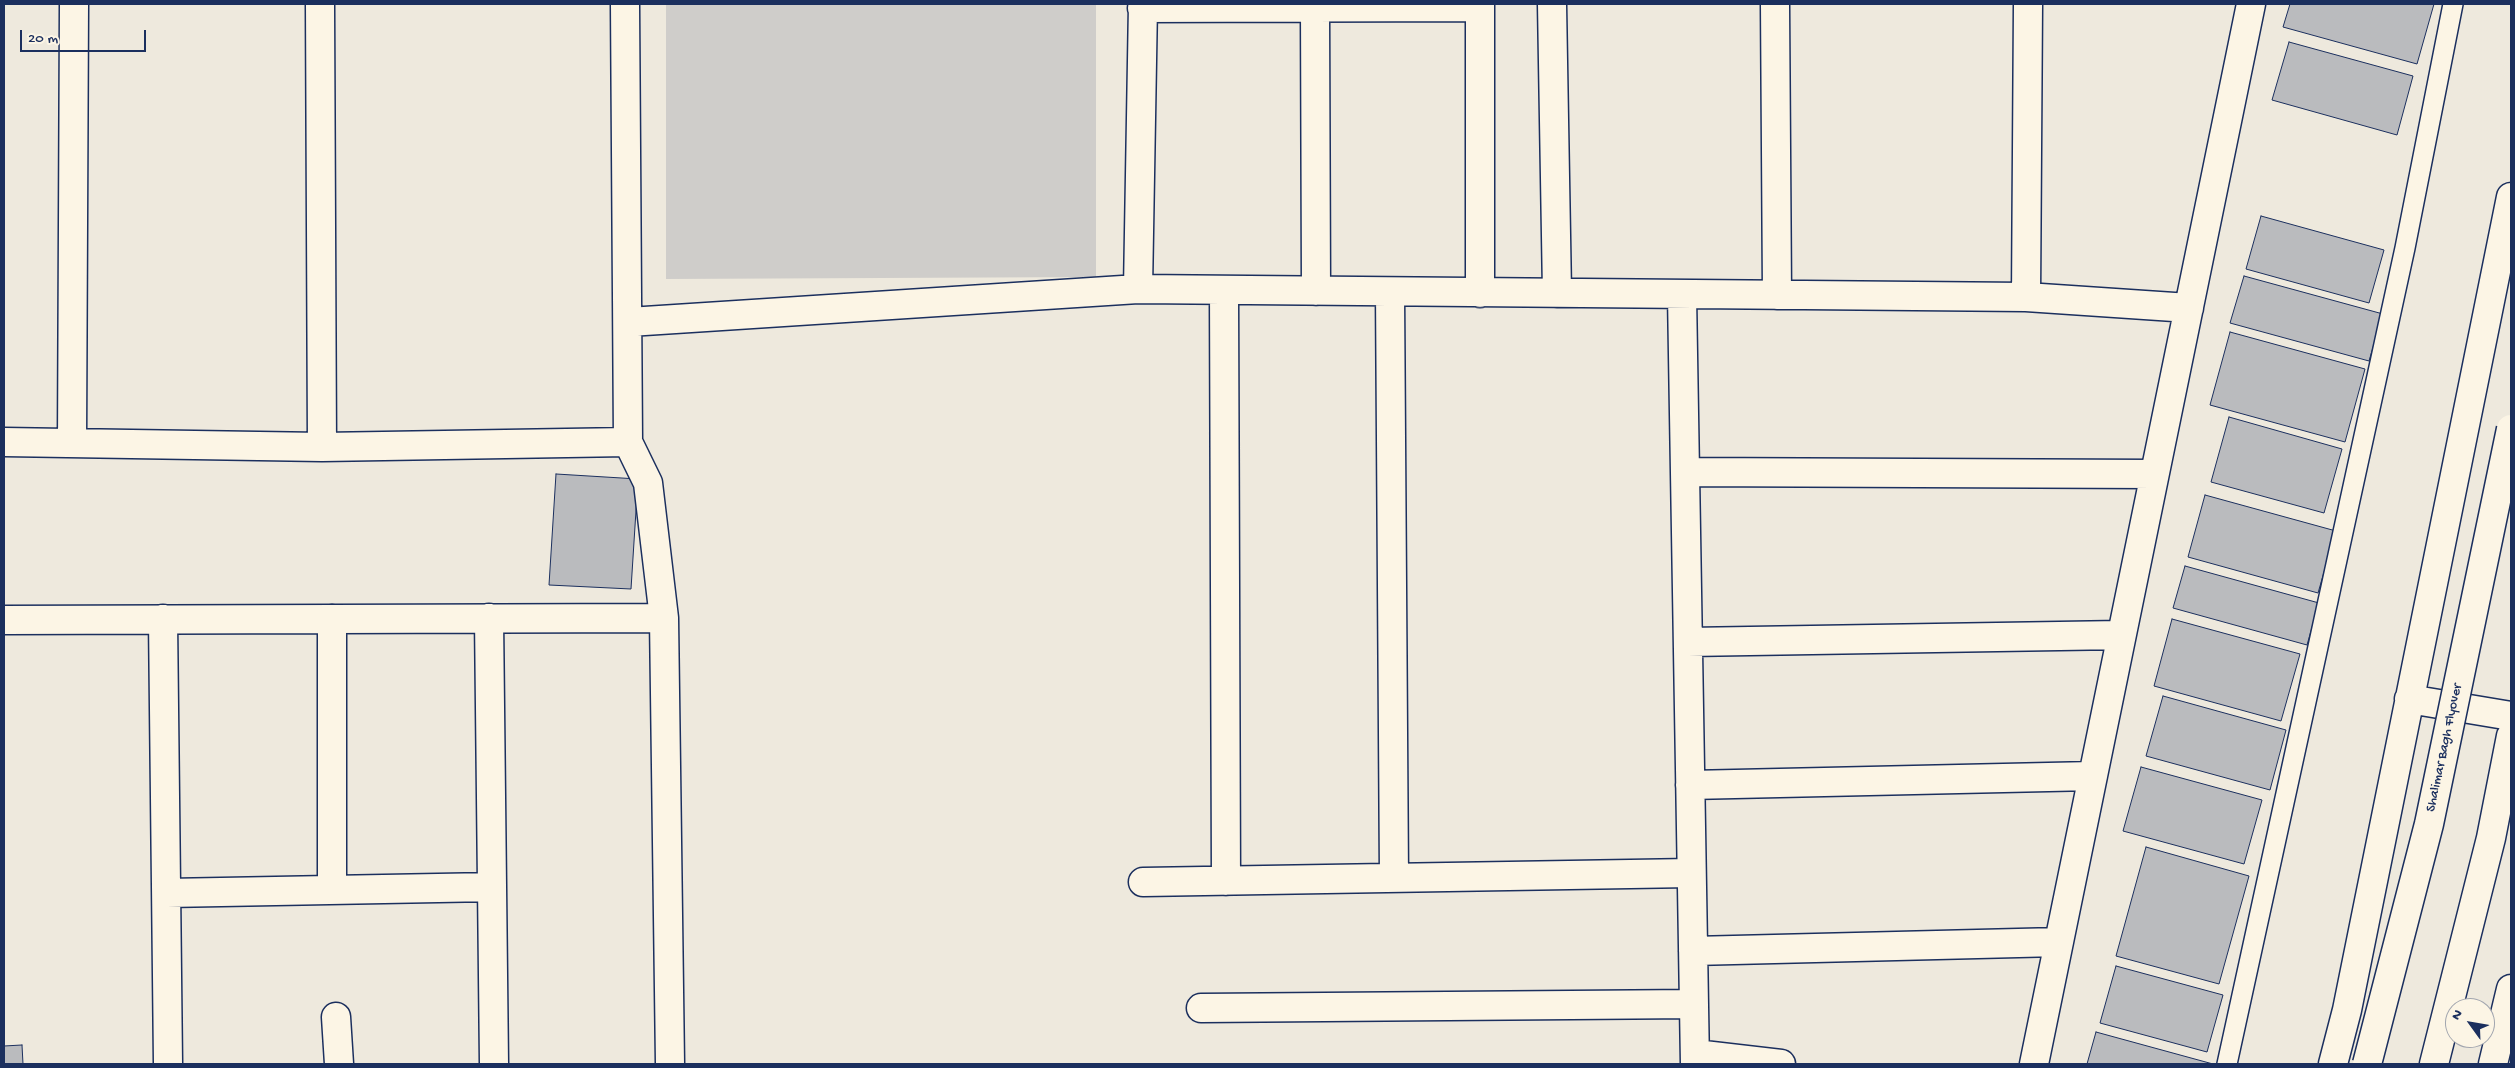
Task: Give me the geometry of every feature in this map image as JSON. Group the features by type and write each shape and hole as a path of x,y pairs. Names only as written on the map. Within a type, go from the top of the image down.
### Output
{"street":[{"path":"72,443 74,4"},
{"path":"320,4 322,447"},
{"path":"625,4 629,322 628,442 648,483 664,618 670,1064"},
{"path":"1552,4 1557,293"},
{"path":"1775,4 1777,295"},
{"path":"2026,297 2028,4"},
{"path":"2034,1064 2251,4"},
{"path":"1138,290 1143,6 1315,8 1480,6 1480,293"},
{"path":"1315,8 1316,292"},
{"path":"2333,1064 2349,1000 2511,196"},
{"path":"629,322 1138,290 2026,297 2189,308"},
{"path":"1224,290 1226,882"},
{"path":"1390,292 1394,878"},
{"path":"1682,295 1695,1059 1781,1064"},
{"name":"Shalimar Bagh Flyover","path":"2367,1064 2429,824 2511,428"},
{"path":"4,442 322,447 628,442"},
{"path":"1685,472 2154,474"},
{"path":"332,618 332,889"},
{"path":"489,618 494,1064"},
{"path":"4,620 664,618"},
{"path":"164,619 168,1064"},
{"path":"1688,642 2121,635"},
{"path":"2409,699 2511,716"},
{"path":"2434,1064 2491,838 2511,736"},
{"path":"1690,785 2093,776"},
{"path":"1143,882 1691,873"},
{"path":"167,893 492,886"},
{"path":"1693,951 2059,942"},
{"path":"2493,1064 2511,989"},
{"path":"1201,1008 1694,1004"},
{"path":"336,1018 339,1064"}],"lane":[{"path":"2227,1064 2405,248 2453,4"}],"shaded area":[{"path":"666,4 1096,4 1096,277 666,279"}],"building":[{"path":"2290,4 2434,4 2417,64 2283,27"},
{"path":"2289,42 2413,76 2397,135 2272,100"},
{"path":"2261,216 2384,250 2369,303 2246,269"},
{"path":"2244,276 2383,314 2369,361 2230,323"},
{"path":"2230,332 2365,369 2345,442 2210,405"},
{"path":"2229,417 2342,449 2324,513 2211,482"},
{"path":"556,474 638,479 631,589 549,585"},
{"path":"2205,495 2336,531 2318,593 2188,557"},
{"path":"2185,566 2319,603 2307,645 2173,608"},
{"path":"2172,619 2300,654 2281,721 2154,686"},
{"path":"2163,696 2286,730 2270,790 2146,756"},
{"path":"2141,767 2262,800 2244,864 2123,831"},
{"path":"2146,847 2249,876 2219,984 2116,956"},
{"path":"2116,966 2223,995 2207,1052 2100,1023"},
{"path":"2096,1032 2213,1064 2087,1064"},
{"path":"22,1045 23,1064 4,1064 4,1046"}]}
